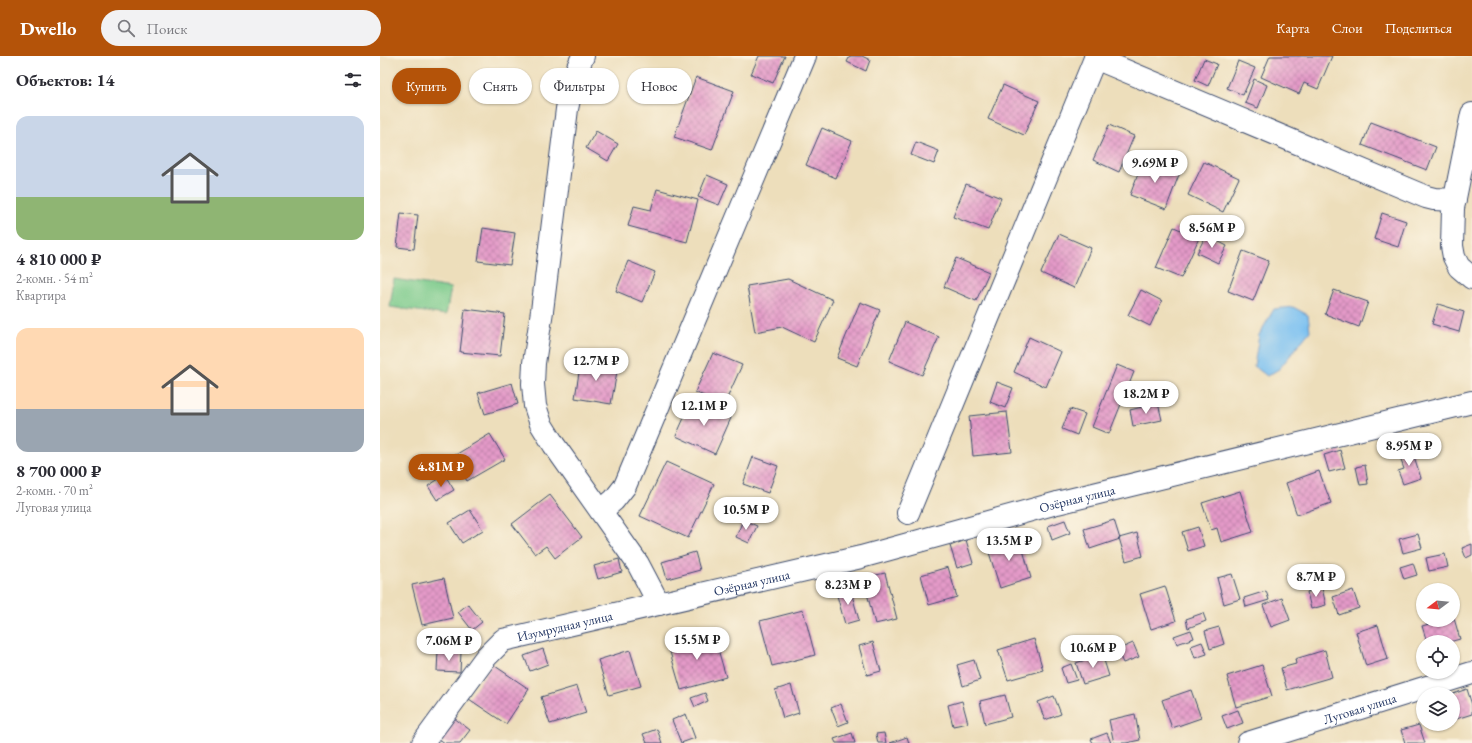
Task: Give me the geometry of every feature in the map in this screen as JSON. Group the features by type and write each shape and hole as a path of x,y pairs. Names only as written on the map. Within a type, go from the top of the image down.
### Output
{"street":[{"path":"583,56 574,76 567,109 542,311 534,363 533,384 535,406 541,424 554,445 638,564 659,604"},
{"path":"601,511 614,500 625,486 805,56"},
{"path":"908,513 1095,57 1426,197 1454,200"},
{"path":"1472,114 1454,200 1452,246 1454,257 1459,267 1472,278"},
{"name":"Озёрная улица","path":"659,604 861,558 1057,503 1472,402"},
{"name":"Изумрудная улица","path":"423,743 486,657 504,640 659,604"},
{"name":"Луговая улица","path":"1248,743 1472,673"}],"green space":[{"path":"394,279 451,288 446,315 390,307"}],"water":[{"path":"1293,307 1308,315 1310,331 1279,369 1267,376 1254,366 1259,335 1274,309"}],"building":[{"path":"759,56 785,56 773,83 751,74"},
{"path":"850,56 862,56 870,60 866,71 847,62"},
{"path":"1270,56 1332,56 1318,89 1304,83 1299,94 1261,77"},
{"path":"1204,59 1217,64 1208,86 1195,80"},
{"path":"1238,61 1255,68 1243,95 1227,88"},
{"path":"696,77 734,91 712,150 674,137 686,104 692,104 692,88"},
{"path":"1254,79 1267,85 1258,108 1245,103"},
{"path":"1003,85 1039,101 1024,135 988,119"},
{"path":"1371,122 1436,147 1427,170 1362,145"},
{"path":"1109,125 1134,136 1119,172 1093,160"},
{"path":"822,128 852,141 836,178 806,165"},
{"path":"596,131 618,144 608,161 586,148"},
{"path":"916,142 939,151 934,164 911,155"},
{"path":"1144,158 1180,172 1166,209 1130,195"},
{"path":"1204,162 1239,178 1223,212 1188,195"},
{"path":"707,175 728,184 719,205 698,197"},
{"path":"966,184 1001,198 988,230 953,217"},
{"path":"657,189 698,200 687,242 628,226 634,206 651,210"},
{"path":"401,213 418,215 414,249 397,247"},
{"path":"1382,213 1406,221 1398,247 1374,239"},
{"path":"1174,227 1199,238 1181,278 1156,268"},
{"path":"483,228 515,233 510,265 478,261"},
{"path":"1059,234 1091,248 1074,288 1041,273"},
{"path":"1206,235 1227,246 1218,263 1197,253"},
{"path":"1243,251 1269,261 1253,301 1228,291"},
{"path":"956,258 989,272 976,301 944,287"},
{"path":"628,261 655,272 642,302 616,291"},
{"path":"788,279 833,300 814,342 782,327 755,332 747,286"},
{"path":"1141,290 1162,301 1150,326 1128,315"},
{"path":"1334,290 1368,302 1359,327 1325,314"},
{"path":"860,302 880,310 857,366 837,358"},
{"path":"1438,304 1464,312 1459,332 1432,324"},
{"path":"465,309 505,314 500,356 460,352"},
{"path":"905,322 939,337 922,375 889,361"},
{"path":"1029,337 1061,352 1046,387 1014,372"},
{"path":"713,353 742,365 724,405 695,392"},
{"path":"581,360 618,366 611,404 575,398"},
{"path":"1117,365 1134,372 1109,434 1092,427"},
{"path":"997,382 1013,388 1005,408 990,402"},
{"path":"512,383 518,404 485,414 478,393"},
{"path":"692,400 731,418 715,454 676,436"},
{"path":"1158,403 1162,420 1133,426 1130,410"},
{"path":"1070,409 1085,414 1077,435 1062,429"},
{"path":"1007,412 1012,452 973,456 969,416"},
{"path":"490,434 505,459 467,481 452,457"},
{"path":"1411,447 1421,478 1403,484 1398,471 1404,469 1398,452"},
{"path":"1340,450 1345,468 1329,472 1324,455"},
{"path":"753,457 778,466 768,493 743,484"},
{"path":"433,462 437,472 421,478 417,469"},
{"path":"666,462 714,484 688,538 640,516"},
{"path":"1365,465 1368,484 1360,485 1356,467"},
{"path":"1319,471 1331,503 1297,515 1286,483"},
{"path":"445,475 454,490 437,500 428,486"},
{"path":"1240,491 1253,532 1221,542 1217,528 1211,530 1202,503"},
{"path":"550,495 582,537 555,558 546,546 535,554 512,524"},
{"path":"470,510 483,530 462,543 449,523"},
{"path":"743,520 757,526 749,543 736,537"},
{"path":"1065,520 1070,533 1052,540 1048,526"},
{"path":"1114,520 1120,539 1090,549 1084,529"},
{"path":"1198,527 1204,546 1188,551 1182,532"},
{"path":"1137,533 1143,556 1126,561 1119,538"},
{"path":"1418,534 1422,548 1403,553 1399,539"},
{"path":"1019,536 1031,578 1000,588 987,546"},
{"path":"966,540 973,563 957,568 950,546"},
{"path":"1472,544 1472,555 1466,558 1462,548"},
{"path":"695,552 700,570 667,579 662,562"},
{"path":"1445,554 1448,567 1429,571 1426,558"},
{"path":"619,559 622,572 598,579 594,566"},
{"path":"1413,563 1417,575 1404,579 1400,567"},
{"path":"948,567 957,597 929,605 921,575"},
{"path":"885,573 897,619 875,624 863,578"},
{"path":"1232,574 1240,599 1224,604 1217,578"},
{"path":"444,578 453,618 422,625 412,585"},
{"path":"1165,586 1176,621 1151,629 1140,594"},
{"path":"850,588 859,620 845,624 836,592"},
{"path":"1322,588 1326,605 1311,609 1307,592"},
{"path":"1353,590 1359,608 1339,615 1333,597"},
{"path":"1266,591 1269,600 1246,607 1244,598"},
{"path":"1282,598 1290,620 1271,627 1263,605"},
{"path":"468,604 482,622 472,630 458,612"},
{"path":"803,610 815,655 772,666 760,621"},
{"path":"1203,613 1206,621 1188,628 1186,619"},
{"path":"1378,625 1388,659 1366,666 1356,632"},
{"path":"1219,627 1224,644 1210,649 1205,631"},
{"path":"1422,627 1456,627 1459,635 1425,635"},
{"path":"1191,630 1194,638 1177,644 1174,636"},
{"path":"713,632 726,677 681,690 668,645"},
{"path":"1034,639 1043,670 1008,680 998,650"},
{"path":"873,642 881,671 867,675 859,646"},
{"path":"1202,642 1207,654 1195,658 1191,646"},
{"path":"1133,643 1139,657 1123,663 1117,650"},
{"path":"543,649 548,664 530,671 524,656"},
{"path":"630,650 641,686 609,695 598,660"},
{"path":"1325,650 1332,677 1287,690 1281,668 1296,664 1295,659"},
{"path":"438,651 461,652 460,672 437,671"},
{"path":"1102,654 1109,676 1083,684 1076,663"},
{"path":"974,660 980,680 963,686 957,665"},
{"path":"492,664 529,689 506,724 469,699"},
{"path":"1071,664 1077,680 1066,683 1061,668"},
{"path":"1262,665 1272,696 1236,707 1227,676"},
{"path":"791,685 799,713 783,718 775,690"},
{"path":"577,686 586,713 550,724 541,697"},
{"path":"1467,689 1472,705 1472,714 1460,718 1460,692"},
{"path":"1191,690 1201,718 1172,728 1162,700"},
{"path":"705,693 708,701 695,707 691,698"},
{"path":"1005,695 1011,717 985,724 980,701"},
{"path":"1054,696 1061,714 1045,720 1038,702"},
{"path":"962,701 968,723 953,726 948,705"},
{"path":"841,704 848,722 838,726 831,708"},
{"path":"1238,710 1243,723 1227,729 1222,716"},
{"path":"686,714 695,738 681,743 672,720"},
{"path":"1135,714 1140,740 1126,743 1114,743 1109,720"},
{"path":"454,718 470,730 460,743 445,743 439,739"},
{"path":"1416,726 1416,731 1421,731 1425,743 1405,743 1401,730"},
{"path":"657,729 662,743 647,743 643,734"},
{"path":"852,733 855,743 836,743 834,739"},
{"path":"884,733 886,743 878,743 876,734"},
{"path":"1107,733 1111,743 1093,743 1091,739"},
{"path":"907,737 909,743 890,743"}]}
